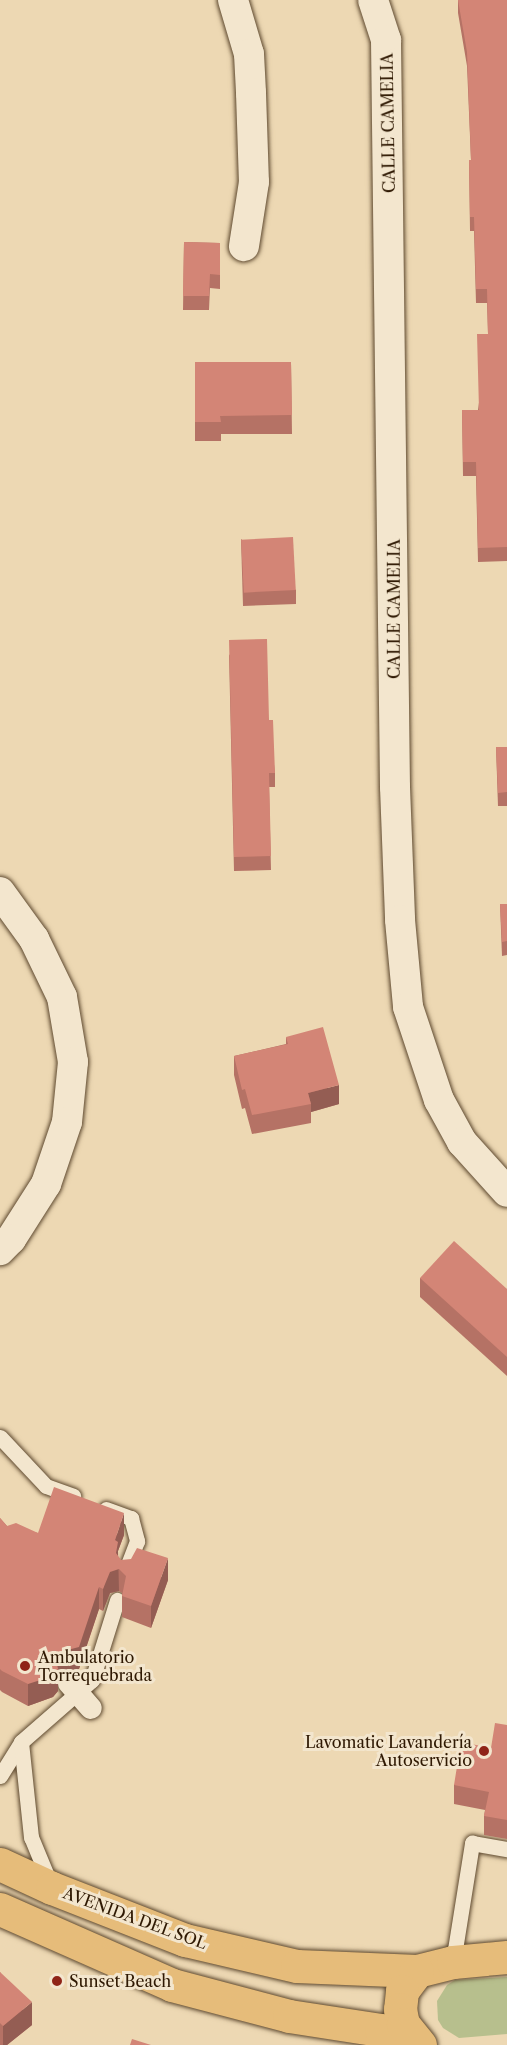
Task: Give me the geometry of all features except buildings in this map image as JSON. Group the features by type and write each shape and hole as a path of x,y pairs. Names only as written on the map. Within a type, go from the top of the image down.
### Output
{"main road":[{"name":"AVENIDA DEL SOL","path":"0,1864 52,1888 185,1940 417,1971 453,1962 507,1957"},
{"path":"0,1909 172,1985 290,2016 381,2030 417,2042"},
{"path":"417,1971 402,1991 400,2009 403,2024 417,2042"}],"street":[{"path":"233,0 249,54 251,93 254,182 244,246"},
{"name":"CALLE CAMELIA","path":"373,0 387,40 395,786 400,920 408,1007 438,1100 462,1142 507,1191"},
{"path":"0,892 34,939 62,997 73,1062 67,1122 46,1184 11,1239 0,1250"}],"lane":[{"path":"0,1437 46,1486 131,1518 137,1541 125,1573"},
{"path":"0,1776 21,1742 79,1694 92,1680 117,1600"},
{"path":"21,1742 31,1837 52,1888"},
{"path":"453,1962 472,1843 507,1849"}],"green space":[{"path":"507,1977 507,2034 459,2038 443,2028 438,2020 437,2001 447,1985 455,1980"}],"place":[{"name":"Ambulatorio Torrequebrada","path":"25,1666"},
{"name":"Lavomatic Lavandería Autoservicio","path":"484,1751"},
{"name":"Sunset Beach","path":"57,1981"}]}
